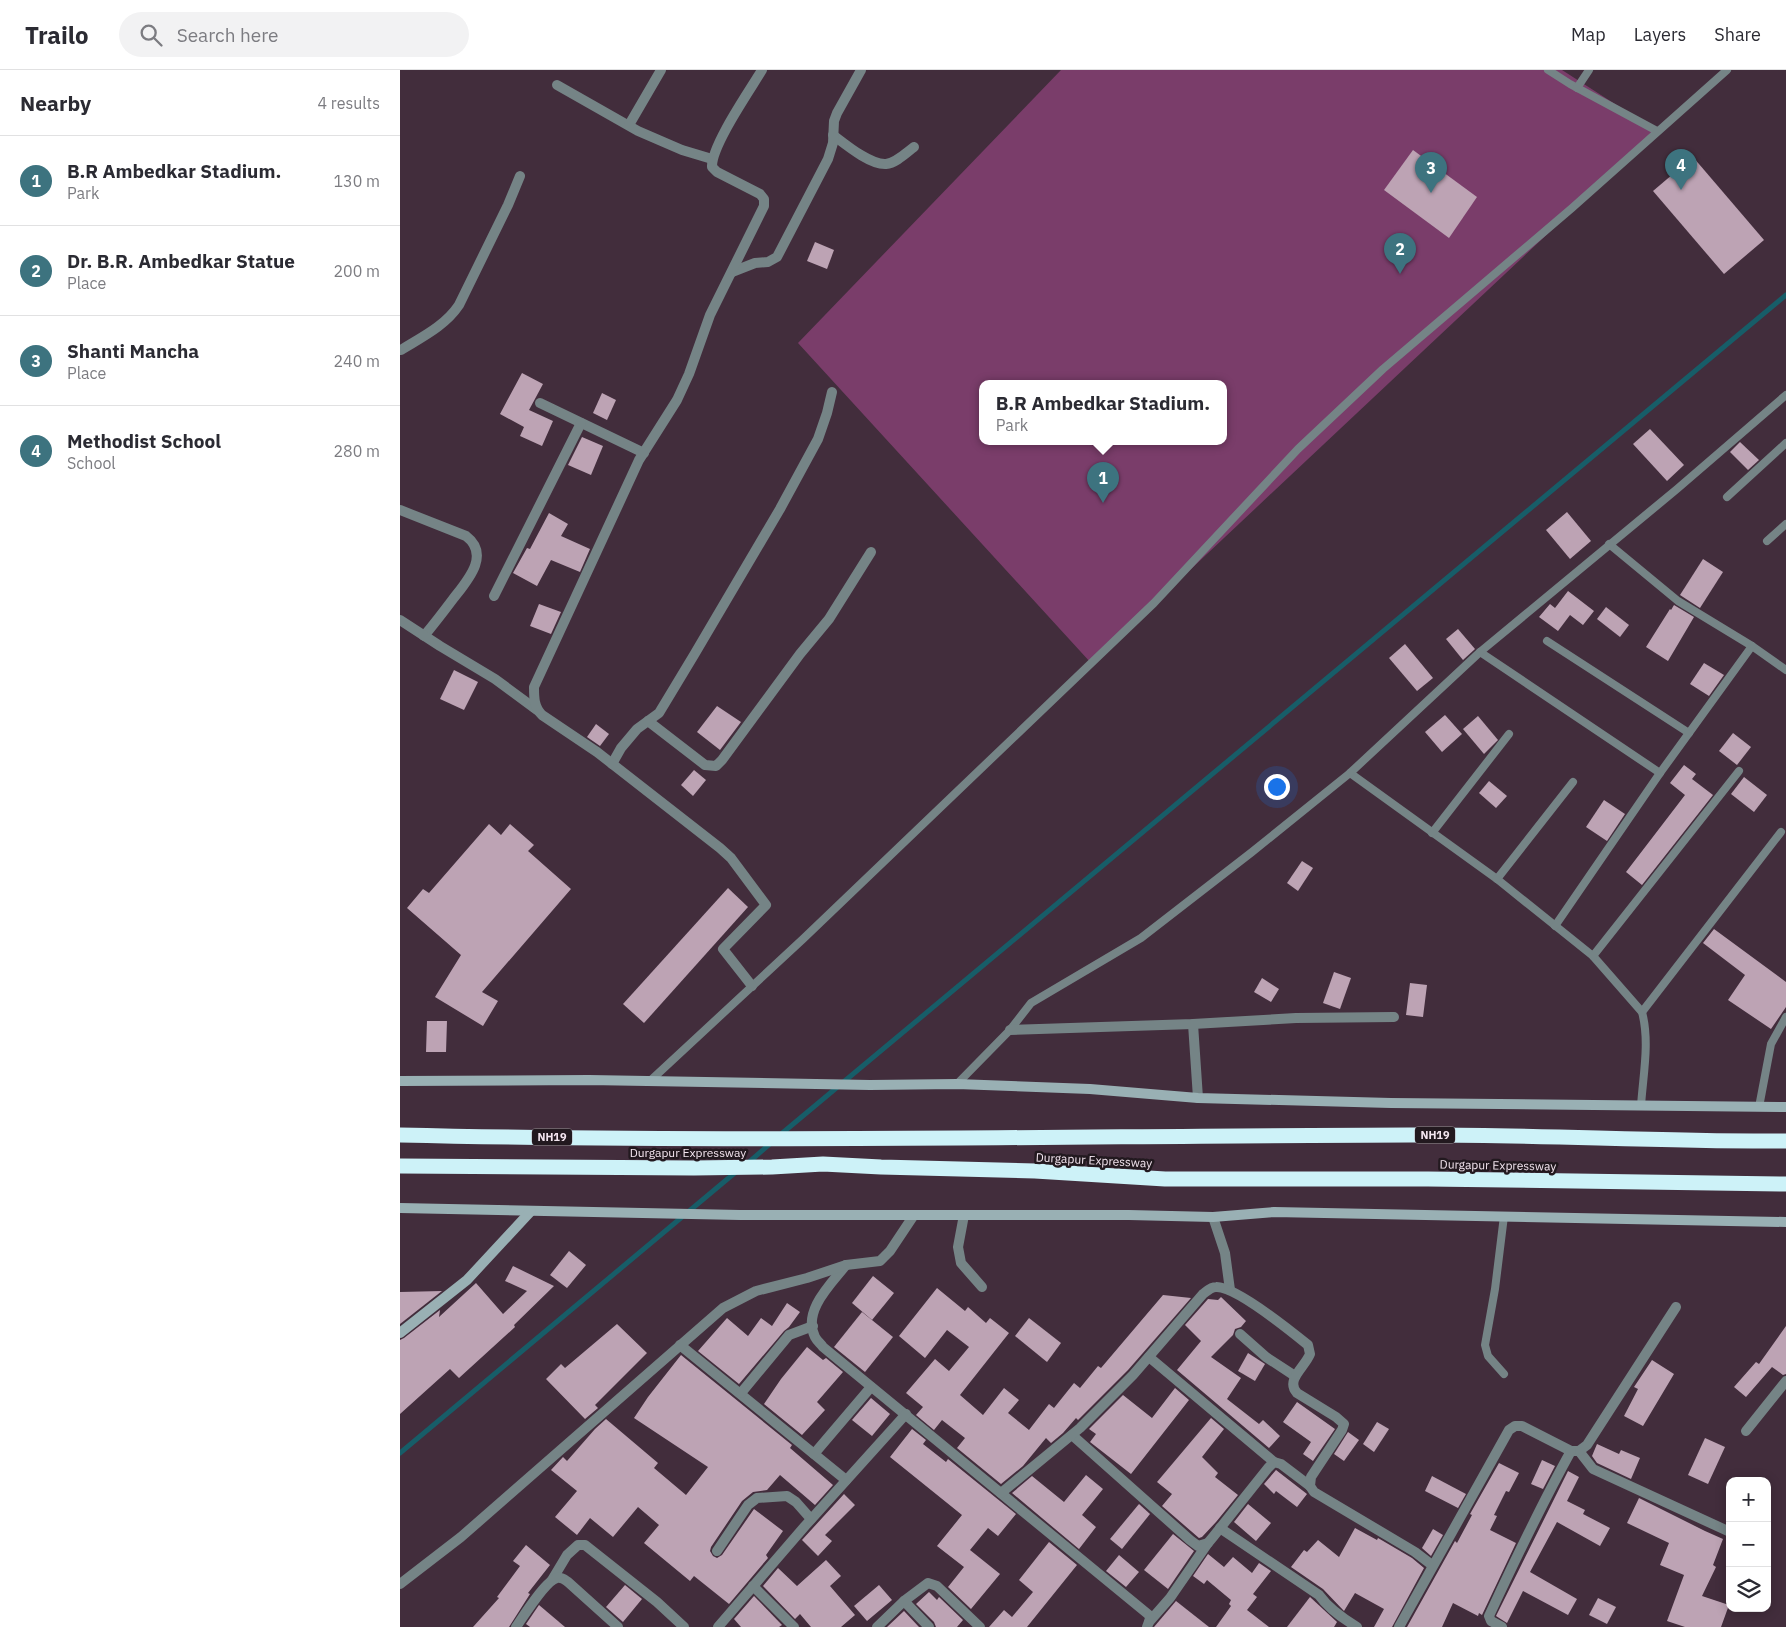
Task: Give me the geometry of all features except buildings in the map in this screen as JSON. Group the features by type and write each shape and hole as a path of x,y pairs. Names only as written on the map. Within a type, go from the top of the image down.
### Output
{"highway":[{"name":"Durgapur Expressway","path":"400,1135 885,1140 999,1137 1433,1135 1786,1141"},
{"name":"Durgapur Expressway","path":"400,1166 694,1168 823,1164 1035,1171 1165,1179 1428,1179 1786,1184"}],"street":[{"path":"629,125 661,70"},
{"path":"538,710 534,699 534,687 644,453 677,400 689,374 710,315 764,206 764,200 760,194 717,172 712,167 712,159 718,145 762,70"},
{"path":"732,272 755,263 768,262 777,257 828,159 833,143 834,121 861,70"},
{"path":"557,85 629,125 682,150 712,159"},
{"path":"833,135 857,152 878,163 886,164 892,162 914,147"},
{"path":"400,350 442,324 459,305 508,205 520,176"},
{"path":"612,764 629,738 637,729 658,713 668,699 780,509 818,438 832,392"},
{"path":"540,403 644,453"},
{"path":"494,596 581,422"},
{"path":"400,510 466,536 473,541 477,552 472,573 424,636"},
{"path":"648,722 705,765 716,766 829,618 871,552"},
{"path":"400,620 495,679 538,710 542,715 612,764 704,834 731,858 766,905 723,949 752,986"},
{"path":"1010,1030 1192,1024 1296,1018 1394,1017"},
{"path":"1192,1024 1198,1098"},
{"path":"400,1081 957,1084 1090,1088 1198,1098 1382,1103 1786,1107"},
{"path":"400,1208 740,1214 1213,1217 1274,1212 1786,1222"},
{"path":"400,1333 467,1280 531,1210"},
{"path":"400,1584 461,1537 723,1308 756,1291 807,1278 846,1265 874,1263 884,1258 894,1246 914,1215"},
{"path":"964,1215 958,1247 961,1263 982,1286"},
{"path":"1213,1217 1225,1253 1230,1290"},
{"path":"846,1265 816,1307 812,1317 815,1337 823,1347 1149,1615 1148,1625"},
{"path":"1001,1493 1072,1434 1133,1375 1206,1291 1217,1287 1237,1293 1308,1346 1310,1354 1295,1376 1292,1385 1298,1393 1344,1424 1342,1430 1313,1473 1310,1486"},
{"path":"1502,1627 1491,1622 1489,1616 1523,1540 1548,1492 1576,1451 1587,1444 1676,1307"},
{"path":"741,1393 789,1336 812,1326"},
{"path":"1240,1334 1266,1357 1295,1376"},
{"path":"680,1344 846,1480"},
{"path":"1149,1357 1274,1462 1281,1464 1310,1486 1318,1495 1414,1552 1432,1565"},
{"path":"1746,1431 1786,1381"},
{"path":"814,1454 871,1387"},
{"path":"718,1627 811,1519 906,1414"},
{"path":"1399,1627 1509,1430 1515,1426 1522,1426 1576,1451 1593,1469 1726,1530"},
{"path":"1072,1434 1194,1544 1198,1546 1208,1543"},
{"path":"1148,1625 1170,1598 1208,1543 1274,1462"},
{"path":"717,1551 748,1504 757,1498 787,1496 796,1502 811,1519"},
{"path":"1220,1528 1319,1595 1326,1605 1356,1627"},
{"path":"516,1627 552,1580 567,1555 578,1545 585,1546 657,1602 684,1627"},
{"path":"552,1580 562,1578 568,1582 618,1627"},
{"path":"877,1627 928,1583 941,1590 980,1627"},
{"path":"753,1586 794,1627"},
{"path":"904,1602 929,1627"}],"lane":[{"path":"1548,70 1577,88 1657,131"},
{"path":"1577,88 1589,70"},
{"path":"650,1081 810,932 1154,603 1305,442 1383,369 1572,208 1727,70"},
{"path":"957,1084 1010,1030 1031,1003 1141,938 1252,852 1350,773 1480,652 1677,489 1786,395"},
{"path":"1727,497 1786,443"},
{"path":"1767,541 1786,524"},
{"path":"1609,544 1678,601 1752,646 1786,670"},
{"path":"1547,641 1689,733"},
{"path":"1555,926 1660,773 1752,646"},
{"path":"1480,652 1660,773"},
{"path":"1432,833 1508,734"},
{"path":"1593,956 1739,771"},
{"path":"1350,773 1497,880 1593,956 1642,1012 1646,1039 1641,1106"},
{"path":"1497,880 1573,782"},
{"path":"1642,1012 1781,832"},
{"path":"1759,1107 1771,1044 1786,1017"},
{"path":"1504,1216 1496,1289 1485,1346 1488,1356 1504,1374"}],"shaded area":[{"path":"1061,70 1562,70 1657,131 1091,663 798,343"}],"waterway":[{"path":"780,1135 1786,295"},
{"path":"748,1163 772,1142"},
{"path":"400,1453 737,1171"}],"place":[{"name":"Methodist School","path":"1681,190"},
{"name":"Shanti Mancha","path":"1431,193"},
{"name":"Dr. B.R. Ambedkar Statue","path":"1400,274"},
{"name":"B.R Ambedkar Stadium.","path":"1103,503"}]}
